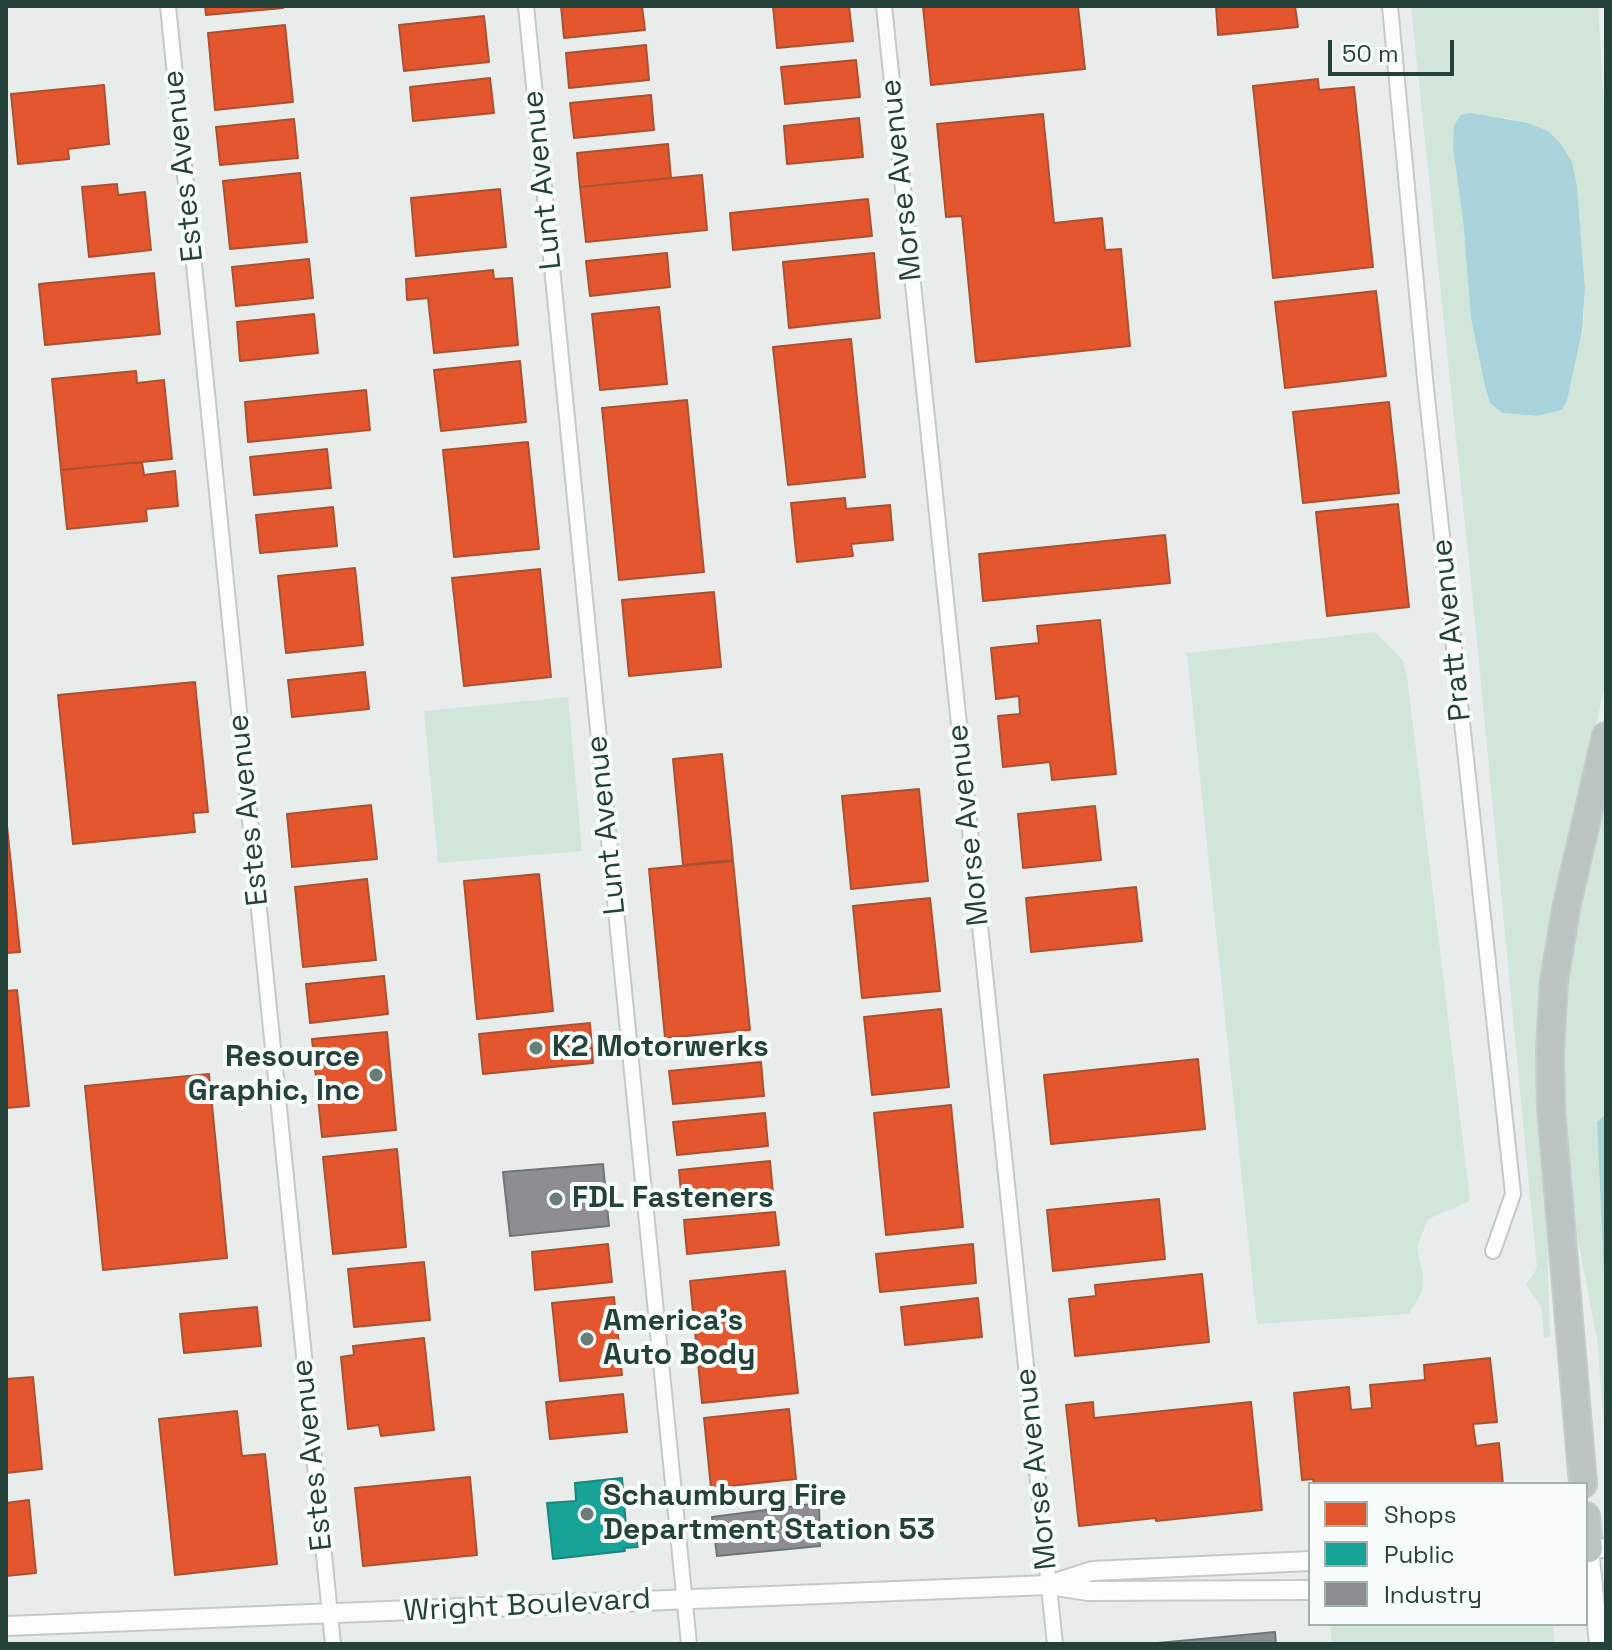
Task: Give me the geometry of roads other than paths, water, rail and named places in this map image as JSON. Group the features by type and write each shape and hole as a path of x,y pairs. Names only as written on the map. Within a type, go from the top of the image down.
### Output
{"highway":[{"path":"1583,1482 1551,1109 1550,1050 1554,981 1567,904 1606,736"},
{"path":"1588,1524 1594,1548"}],"street":[{"name":"Estes Avenue","path":"168,6 333,1644"},
{"name":"Lunt Avenue","path":"526,6 689,1644"},
{"name":"Morse Avenue","path":"884,6 1055,1644"},
{"name":"Pratt Avenue","path":"1390,6 1424,368 1513,1194 1493,1251"},
{"path":"1594,1548 1599,1644"},
{"name":"Wright Boulevard","path":"1049,1585 1092,1571 1308,1561"},
{"name":"Wright Boulevard","path":"6,1626 1049,1585 1088,1591 1308,1590"}],"water":[{"path":"1470,113 1528,123 1548,131 1572,161 1577,186 1585,289 1582,332 1562,410 1537,416 1502,413 1490,403 1471,318 1453,148 1454,125 1461,115"},
{"path":"1606,1114 1606,1321 1597,1122"}],"place":[{"name":"K2 Motorwerks","path":"536,1048"},
{"name":"Resource Graphic, Inc","path":"376,1075"},
{"name":"FDL Fasteners","path":"556,1199"},
{"name":"America's Auto Body","path":"587,1339"},
{"name":"Schaumburg Fire Department Station 53","path":"587,1514"}]}
